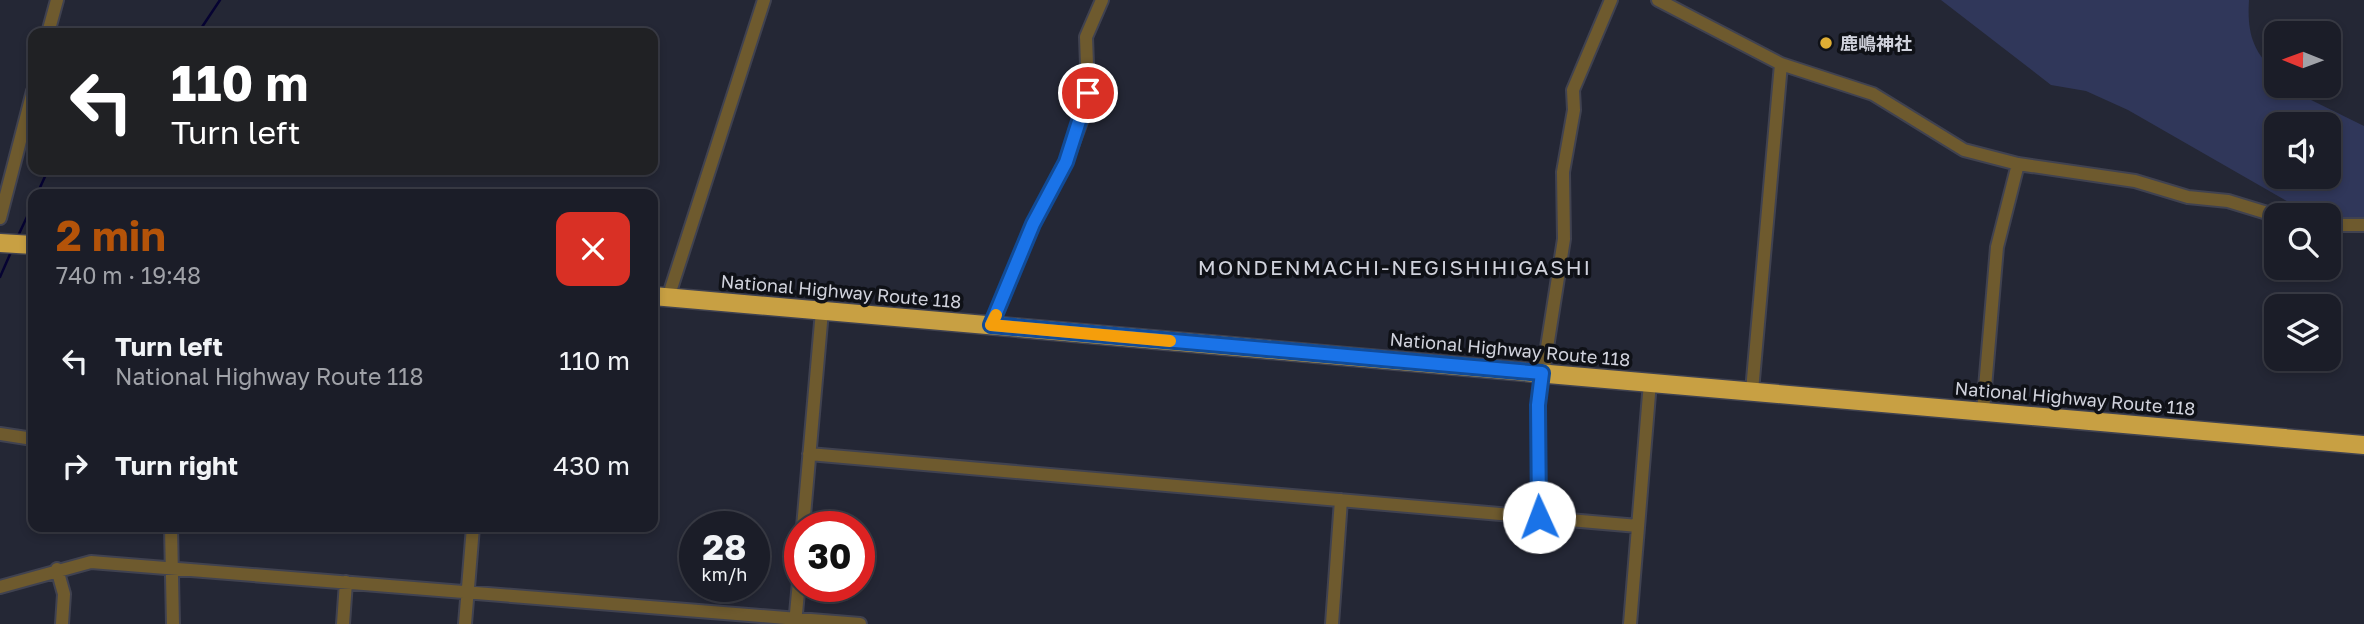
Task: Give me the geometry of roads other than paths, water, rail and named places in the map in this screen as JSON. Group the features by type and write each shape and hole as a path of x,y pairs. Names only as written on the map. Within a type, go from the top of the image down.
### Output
{"highway":[{"path":"0,243 28,245"},
{"name":"National Highway Route 118","path":"660,297 2364,445"}],"street":[{"path":"49,28 57,0"},
{"path":"660,297 764,0"},
{"path":"991,325 1033,224 1066,162 1082,119 1088,93 1086,37 1102,0"},
{"path":"1539,517 1538,405 1564,239 1563,172 1574,110 1573,90 1611,0"},
{"path":"1658,0 1781,64 1873,94 1964,150 2018,163 2135,181 2188,197 2228,201 2264,212"},
{"path":"1752,391 1781,64"},
{"path":"0,218 28,110"},
{"path":"1983,411 1997,247 2018,163"},
{"path":"2341,225 2364,225"},
{"path":"804,511 822,311"},
{"path":"1630,624 1650,382"},
{"path":"0,435 28,438"},
{"path":"809,454 1638,526"},
{"path":"1332,624 1341,500"},
{"path":"171,532 173,624"},
{"path":"465,624 473,532"},
{"path":"0,587 57,569 91,562 796,621 860,624"},
{"path":"57,569 64,594 62,624"},
{"path":"343,624 346,582"},
{"path":"796,621 798,602"}],"waterway":[{"path":"201,28 220,0"},
{"path":"39,189 46,175"},
{"path":"18,236 28,215"},
{"path":"0,277 11,252"}],"place":[{"name":"鹿嶋神社","path":"1826,43"}],"district":[{"name":"MONDENMACHI-NEGISHIHIGASHI","path":"1395,267"}]}
